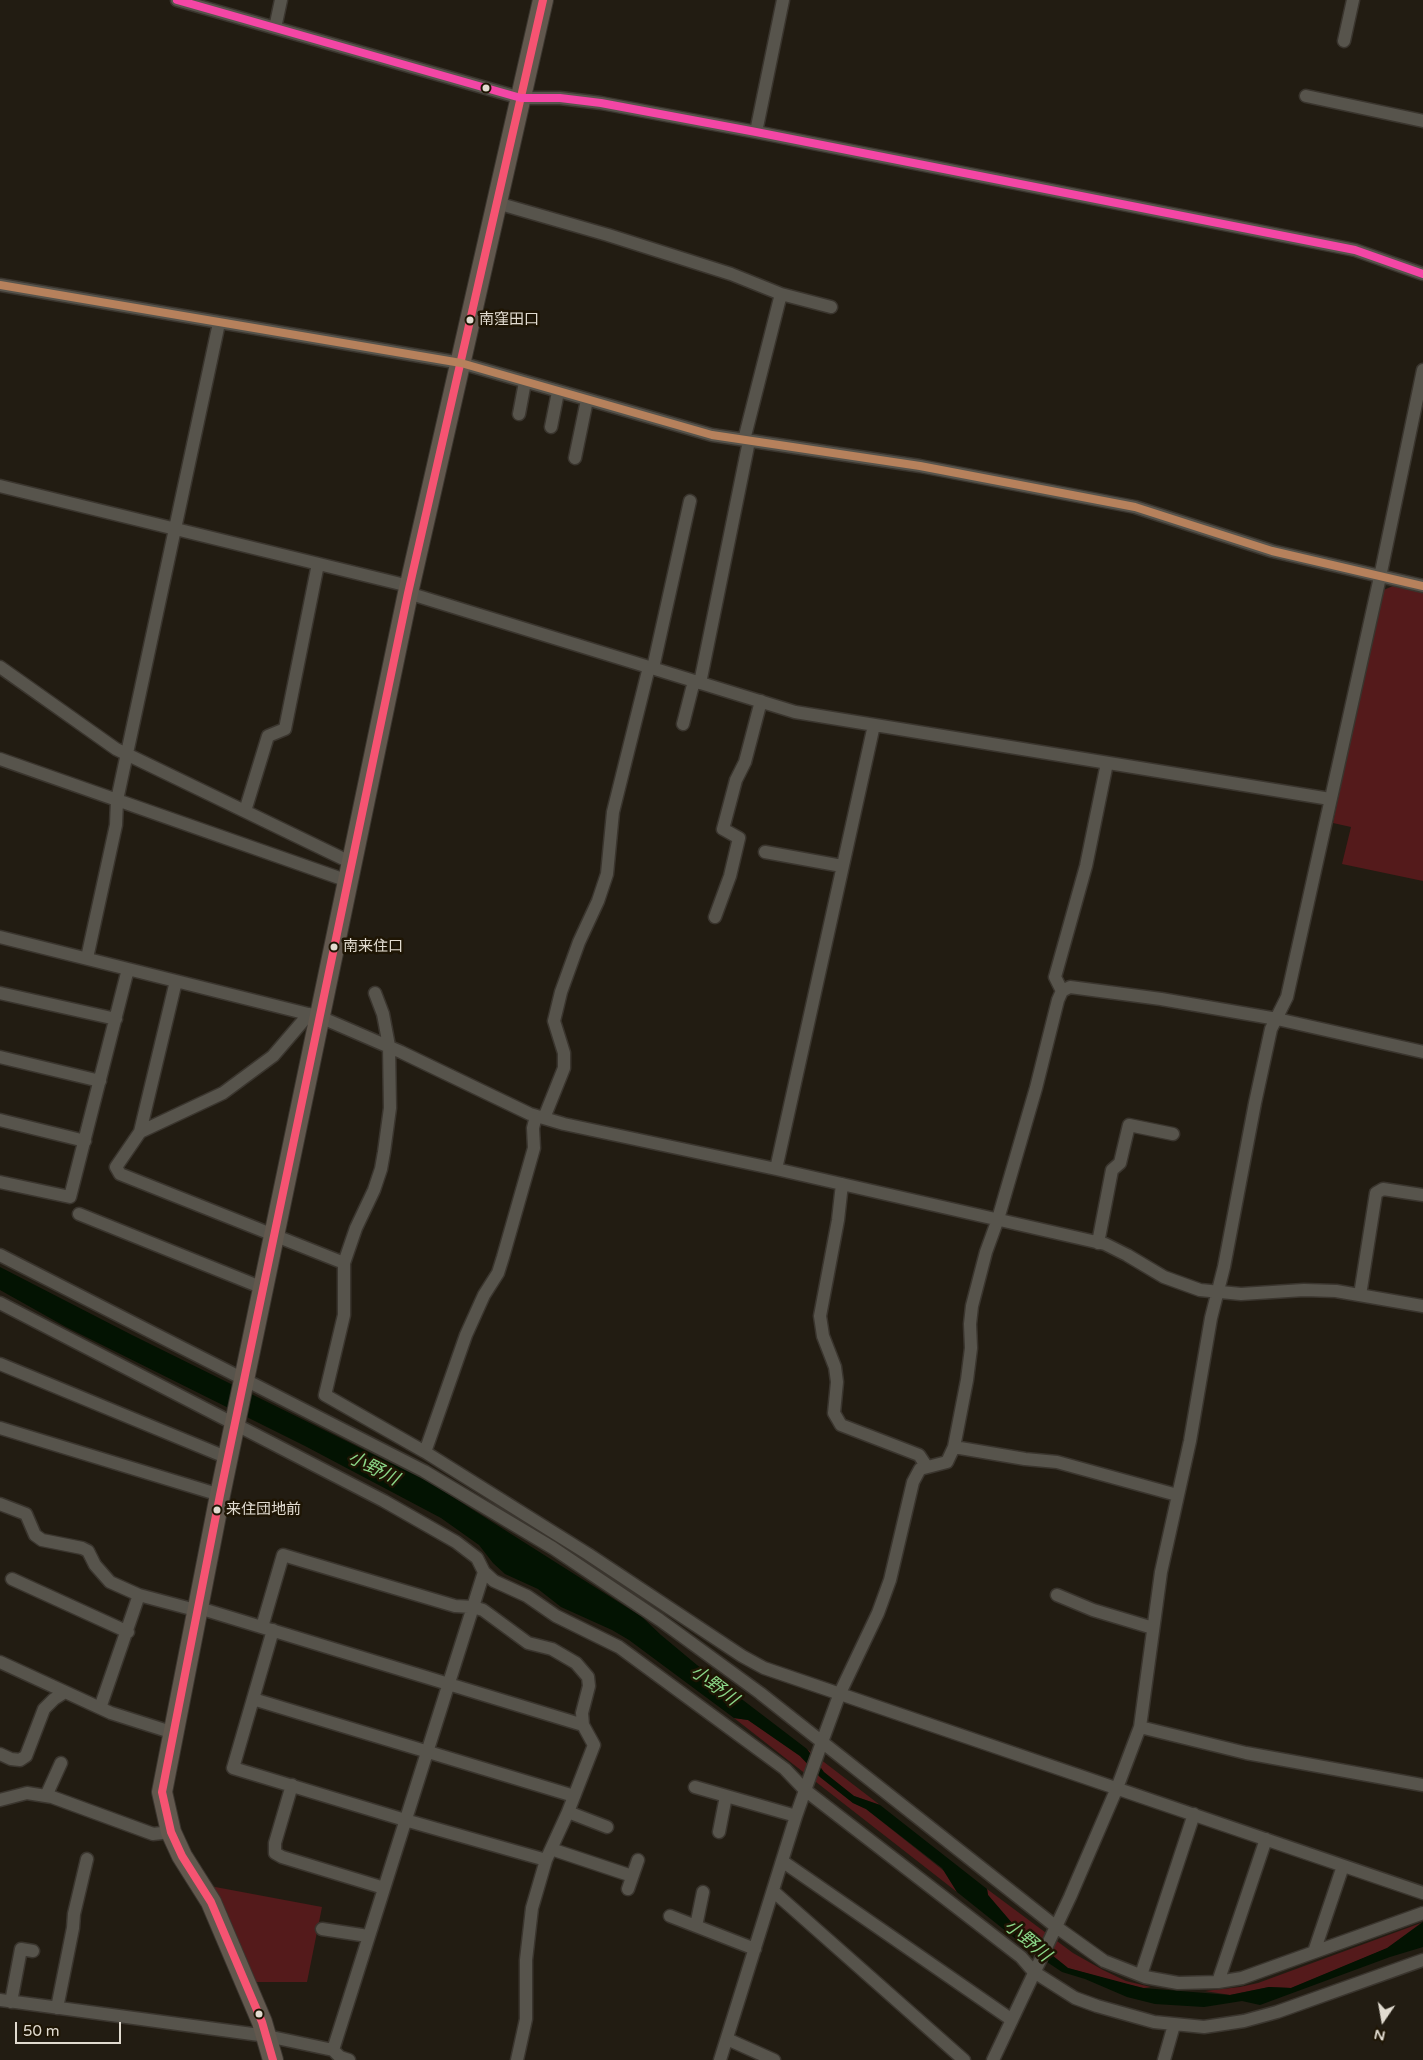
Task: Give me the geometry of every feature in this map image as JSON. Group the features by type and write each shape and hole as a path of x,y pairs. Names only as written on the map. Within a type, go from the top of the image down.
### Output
{"main road":[{"path":"273,2060 266,2036 211,1902 182,1856 171,1832 162,1792 220,1495 274,1235 314,1016 350,872 409,590 543,0"}],"street":[{"path":"177,0 521,98 560,98 756,132 1355,250 1423,274"},
{"path":"275,28 281,0"},
{"path":"756,132 783,0"},
{"path":"1344,41 1353,0"},
{"path":"1306,96 1423,121"},
{"path":"498,203 731,274 781,294 831,307"},
{"path":"0,285 461,363 712,436 920,466 1135,506 1272,551 1423,586"},
{"path":"683,724 697,682 747,440 781,294"},
{"path":"86,958 116,825 117,800 220,323"},
{"path":"993,2060 1117,1788 1140,1728 1161,1572 1190,1441 1211,1318 1218,1292 1255,1103 1271,1029 1287,997 1380,577 1423,370"},
{"path":"519,414 526,382"},
{"path":"551,427 558,392"},
{"path":"575,458 587,400"},
{"path":"0,486 318,564 409,590 795,712 1330,799"},
{"path":"425,1452 466,1335 484,1295 498,1273 503,1258 534,1148 533,1128 564,1068 564,1053 554,1021 561,992 579,942 598,901 607,874 613,812 651,668 690,501"},
{"path":"245,811 268,736 285,729 318,564"},
{"path":"0,667 116,750 245,811 350,872"},
{"path":"715,917 730,876 739,838 723,829 761,701"},
{"path":"776,1169 874,725"},
{"path":"0,759 117,800 350,872"},
{"path":"1062,991 1055,976 1086,866 1108,763"},
{"path":"765,852 842,866"},
{"path":"0,937 314,1016 388,1046 540,1117 573,1126 776,1169 1098,1243 1127,1255 1164,1277 1200,1290 1241,1294 1304,1290 1336,1291 1423,1306"},
{"path":"0,1182 70,1197 128,969"},
{"path":"176,981 140,1132 116,1167 120,1174 344,1263"},
{"path":"720,2060 806,1787 840,1693 878,1613 890,1580 913,1482 920,1469 947,1462 954,1447 967,1380 971,1348 970,1324 972,1306 986,1252 998,1219 1036,1088 1058,1000 1062,991 1070,987 1160,999 1277,1019 1423,1052"},
{"path":"0,993 116,1019"},
{"path":"375,993 383,1014 388,1046 390,1108 381,1169 344,1263 344,1315 326,1395 425,1452 588,1554 764,1668 1423,1893"},
{"path":"140,1132 223,1093 273,1056 314,1016"},
{"path":"0,1057 100,1081"},
{"path":"0,1120 84,1140"},
{"path":"1098,1243 1112,1170 1120,1163 1129,1125 1173,1134"},
{"path":"842,1184 838,1220 820,1316 823,1336 835,1366 837,1382 834,1413 840,1425 918,1455 927,1467"},
{"path":"1360,1295 1376,1193 1383,1189 1423,1195"},
{"path":"79,1214 263,1288"},
{"path":"0,1255 244,1381 424,1471 553,1548 660,1620 1054,1928 1104,1961 1141,1975 1178,1983 1218,1982 1242,1978 1423,1913"},
{"path":"0,1303 75,1343 236,1421 384,1501 456,1542 476,1558 484,1572 494,1581 526,1596 556,1616 619,1647 785,1769 1035,1970 1075,1998 1154,2022 1204,2027 1244,2021 1277,2012 1423,1960"},
{"path":"0,1364 228,1458"},
{"path":"0,1428 220,1495"},
{"path":"954,1447 1025,1459 1057,1462 1177,1495"},
{"path":"0,1504 26,1514 36,1535 42,1540 88,1551 95,1566 110,1582 139,1595 268,1629 583,1725"},
{"path":"517,2060 526,2019 526,1960 532,1908 549,1854 568,1812 594,1745 583,1725 582,1713 589,1686 588,1677 584,1670 552,1648 528,1643 484,1610 455,1606 283,1554 254,1699 233,1768 405,1820 549,1854 632,1876"},
{"path":"332,2050 484,1572"},
{"path":"12,1579 128,1632"},
{"path":"100,1708 128,1632 139,1595"},
{"path":"1057,1595 1093,1610 1153,1628"},
{"path":"0,1662 100,1708 174,1733"},
{"path":"0,1754 11,1759 20,1760 26,1756 44,1709 54,1698 65,1692"},
{"path":"254,1699 574,1796"},
{"path":"1140,1728 1246,1753 1423,1785"},
{"path":"46,1796 61,1763"},
{"path":"292,1786 274,1843 275,1853 282,1857 384,1888"},
{"path":"695,1787 796,1816"},
{"path":"0,1800 27,1793 46,1796 153,1834 171,1832"},
{"path":"719,1832 726,1796"},
{"path":"568,1812 607,1827"},
{"path":"1141,1975 1194,1814"},
{"path":"1218,1982 1266,1839"},
{"path":"57,2008 73,1928 74,1914 87,1859"},
{"path":"628,1889 638,1860"},
{"path":"782,1861 1012,2020"},
{"path":"1314,1952 1343,1866"},
{"path":"773,1891 964,2060"},
{"path":"696,1926 703,1892"},
{"path":"670,1916 755,1949"},
{"path":"322,1929 368,1936"},
{"path":"33,1951 21,1949 5,2001 266,2036 332,2050 340,2058 349,2060"},
{"path":"1164,2060 1174,2025"},
{"path":"727,2039 774,2060"}],"shaded area":[{"path":"1393,586 1423,592 1423,881 1342,864 1351,827 1333,823 1381,591"},
{"path":"734,1718 748,1720 800,1756 820,1777 853,1803 866,1809 944,1871 957,1892"},
{"path":"807,1749 880,1805 854,1796 823,1772"},
{"path":"210,1886 322,1907 307,1982 255,1982 226,1910"},
{"path":"987,1889 1073,1953 1126,1981 1151,1987 1144,1988 1121,1983 1068,1968 1012,1923 988,1895"},
{"path":"1421,1923 1388,1948 1291,1988 1269,1987 1230,1995 1205,1991 1258,1983"}],"water":[{"name":"小野川","path":"0,1267 132,1335 429,1482 642,1617 697,1665 807,1749 824,1772 854,1796 880,1805 987,1889 988,1895 1012,1923 1068,1968 1143,1988 1230,1995 1269,1987 1291,1988 1387,1948 1423,1922 1423,1947 1390,1957 1260,2005 1242,2001 1204,2007 1155,2004 1127,1997 1085,1979 1062,1972 1032,1952 957,1892 942,1868 866,1809 853,1803 820,1777 800,1756 748,1720 734,1718 629,1640 612,1630 561,1607 538,1589 505,1574 493,1563 479,1545 441,1518 305,1446 66,1327 0,1290"}],"transit line":[{"path":"177,0 521,98 560,98 601,103 756,132 1355,250 1423,274"},
{"path":"273,2060 262,2022 211,1902 182,1856 171,1832 162,1792 220,1495 408,593 543,0"},
{"path":"0,285 461,363 712,435 920,466 1135,507 1272,551 1423,586"}],"place":[{"name":"南窪田口","path":"470,320"},
{"name":"南来住口","path":"334,947"},
{"name":"来住団地前","path":"217,1510"}]}
